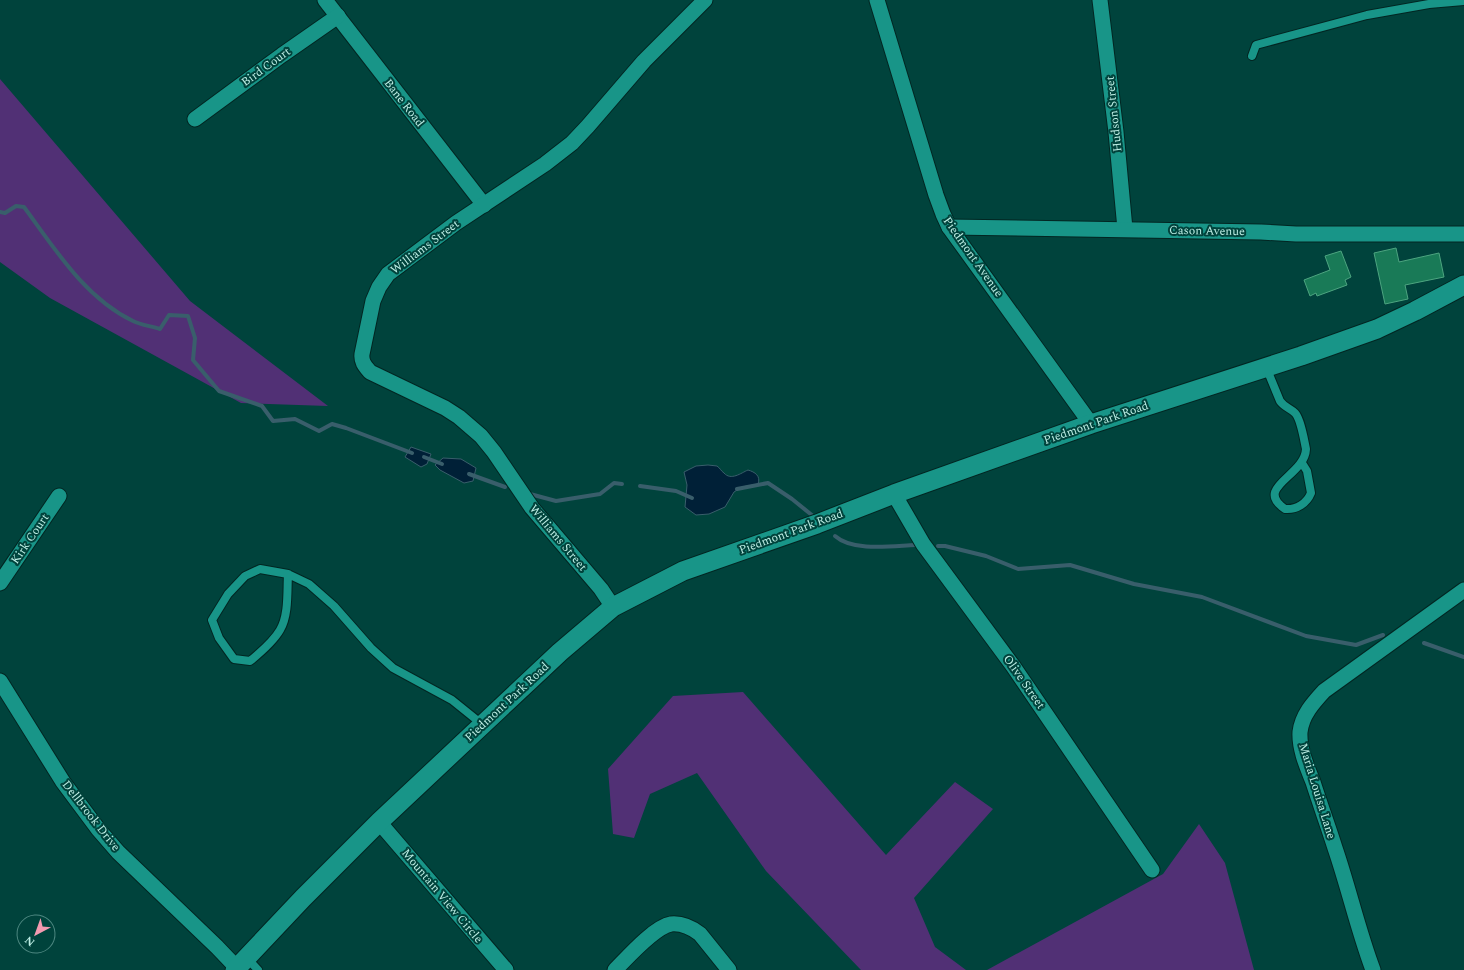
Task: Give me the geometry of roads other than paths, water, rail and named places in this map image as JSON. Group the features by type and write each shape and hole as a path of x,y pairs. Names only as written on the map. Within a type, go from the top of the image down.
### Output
{"street":[{"name":"Bane Road","path":"325,0 484,205"},
{"name":"Williams Street","path":"612,606 601,589 532,508 494,452 481,436 459,417 445,408 370,372 363,364 362,359 373,301 388,274 450,227 545,164 572,143 644,61 705,0"},
{"name":"Piedmont Avenue","path":"877,0 936,195 949,227 1091,424"},
{"name":"Hudson Street","path":"1100,0 1116,132 1125,229"},
{"name":"Bird Court","path":"195,119 338,16"},
{"name":"Cason Avenue","path":"949,227 1125,229 1296,234 1464,234"},
{"name":"Piedmont Park Road","path":"244,966 303,898 379,822 560,652 612,606 683,571 816,524 894,494 1091,424 1377,329 1464,285"},
{"name":"Olive Street","path":"894,494 923,544 1013,666 1152,870"},
{"name":"Kirk Court","path":"0,583 59,496"},
{"name":"Maria Louisa Lane","path":"1373,970 1365,951 1336,850 1307,766 1301,740 1302,724 1305,715 1314,701 1324,691 1464,590"},
{"name":"Dellbrook Drive","path":"0,681 63,782 98,829 118,852 217,946 244,966"},
{"name":"Mountain View Circle","path":"379,822 506,970"},
{"path":"615,970 644,941 662,928 675,924 700,934 729,970"}],"lane":[{"path":"1252,56 1256,45 1367,15 1429,4 1464,1"},
{"path":"1266,367 1280,402 1297,416 1306,449 1306,455 1302,463 1276,487 1274,491 1277,502 1285,508 1294,508 1305,503 1311,493 1307,472 1302,463"},
{"path":"288,574 286,609 281,629 264,650 250,661 234,659 219,638 212,620 228,594 245,576 260,569 288,574 309,584 334,606 371,648 393,668 452,700 483,724"}],"water":[{"path":"411,447 431,454 427,464 421,467 405,457"},
{"path":"443,458 461,459 476,468 473,481 464,483 440,470 435,465"},
{"path":"696,466 717,466 730,476 736,476 748,470 751,471 758,477 758,484 742,487 734,492 725,507 709,514 696,515 685,507 687,485 684,472"}],"waterway":[{"path":"0,212 5,213 16,206 24,207 59,255 86,286 116,311 133,321 160,329 169,315 188,316 195,338 193,360 219,391 262,406 273,421 295,419 319,431 332,424 412,453"},
{"path":"424,457 442,464"},
{"path":"469,474 505,487"},
{"path":"530,494 556,501 600,494 614,483 622,484"},
{"path":"737,489 768,483 792,499 813,516"},
{"path":"640,486 676,491 692,498"},
{"path":"835,536 843,541 862,546 884,547 915,545"},
{"path":"938,546 945,546 986,556 1018,569 1070,565 1134,584 1202,597 1306,636 1356,645 1383,635"},
{"path":"1424,643 1464,657"}]}
